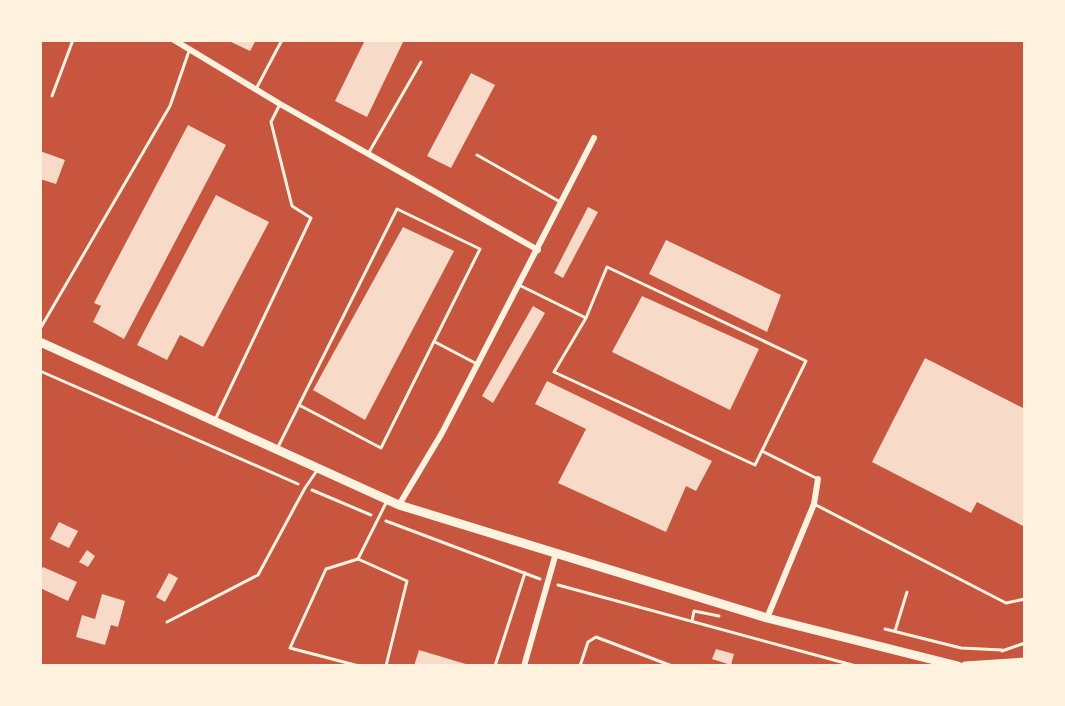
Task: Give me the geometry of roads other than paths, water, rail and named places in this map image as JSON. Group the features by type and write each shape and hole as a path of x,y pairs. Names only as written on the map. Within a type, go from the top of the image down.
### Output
{"main road":[{"path":"40,342 399,505 767,618 958,666"},
{"path":"965,666 1025,662"}],"street":[{"path":"174,40 280,104 538,250"},
{"path":"399,505 442,433 594,138"},
{"path":"767,618 814,504 818,479"},
{"path":"524,666 556,553"}],"lane":[{"path":"52,96 73,40"},
{"path":"256,89 282,40"},
{"path":"40,329 170,106 189,50"},
{"path":"368,154 421,62"},
{"path":"214,421 311,218 292,206 271,122 280,104"},
{"path":"477,155 562,203"},
{"path":"276,450 397,209 480,249 381,448 299,405"},
{"path":"607,267 806,361 755,465 554,372 586,318 607,267"},
{"path":"519,285 586,318"},
{"path":"434,341 477,364"},
{"path":"762,451 818,479"},
{"path":"167,622 258,575 318,469"},
{"path":"358,559 388,500"},
{"path":"814,504 1006,603 1025,599"},
{"path":"359,666 290,648 326,569 358,559 407,581 386,666"},
{"path":"580,666 588,642 596,637 672,666"}]}
